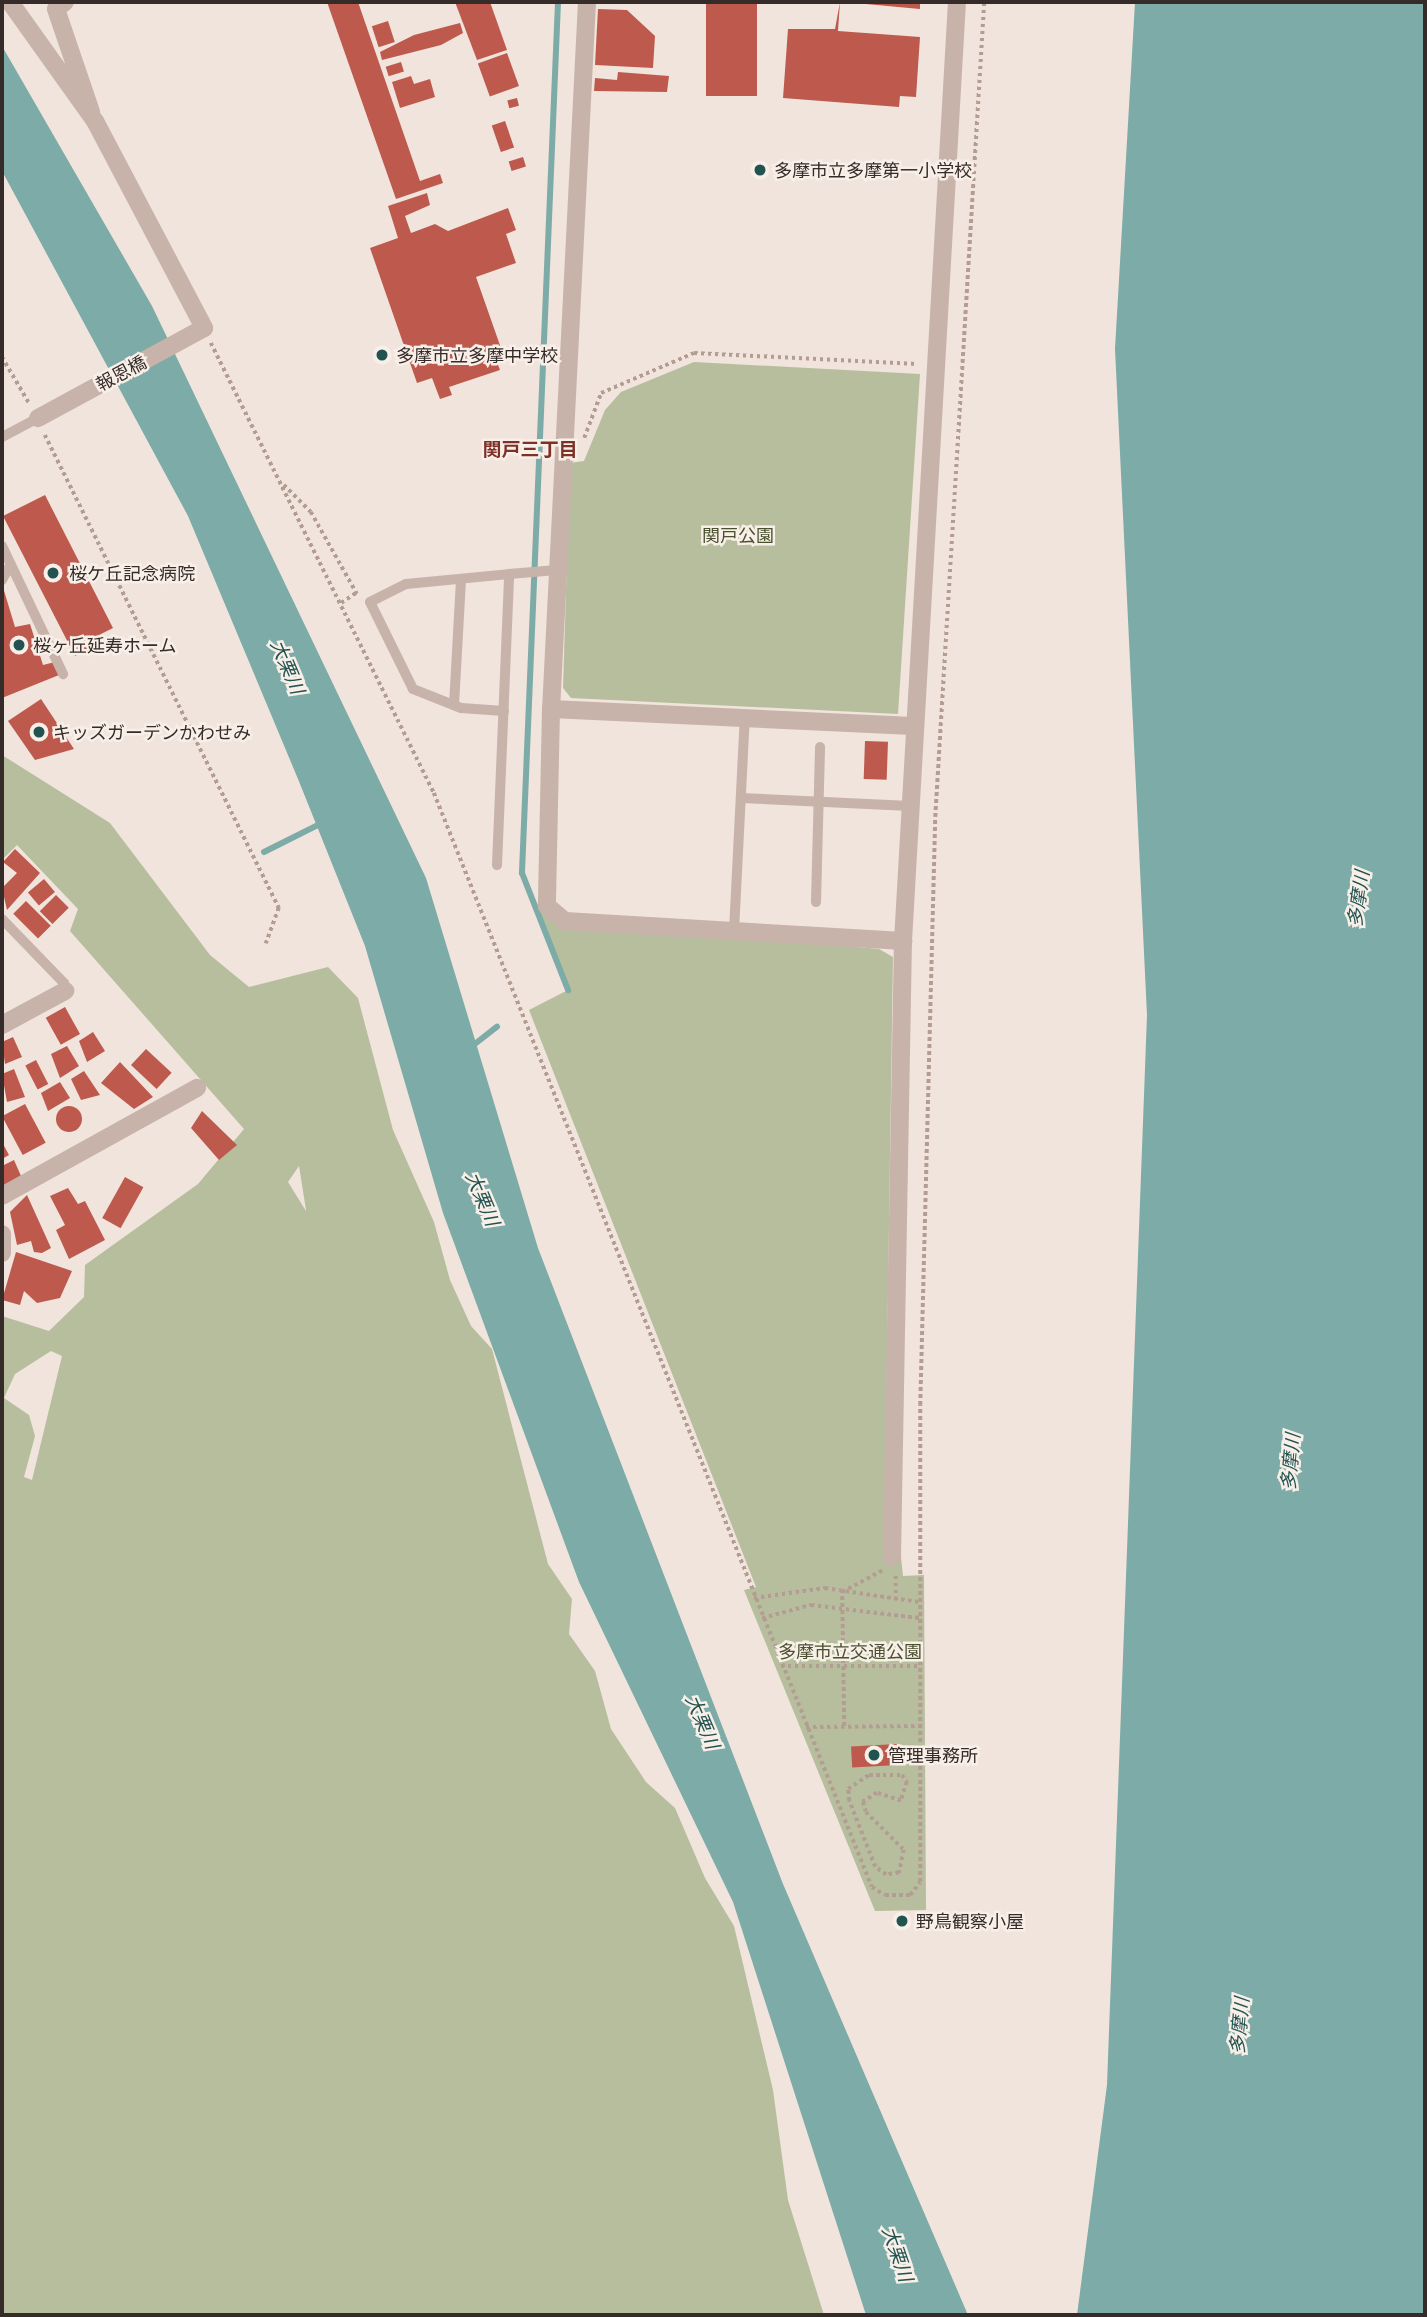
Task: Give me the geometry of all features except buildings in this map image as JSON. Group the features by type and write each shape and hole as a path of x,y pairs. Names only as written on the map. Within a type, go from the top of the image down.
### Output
{"street":[{"path":"10,2 95,121 204,328"},
{"path":"65,2 55,9 95,121"},
{"path":"587,2 562,453 550,571 551,709 547,906 565,921 903,941"},
{"path":"891,1557 903,941 933,360 957,2"},
{"name":"報恩橋","path":"38,418 204,328"},
{"path":"551,709 913,726"},
{"path":"2,1025 65,991"},
{"path":"2,1196 197,1088"},
{"path":"2,1234 2,1253"}],"lane":[{"path":"2,422 6,435 38,418"},
{"path":"2,546 63,674"},
{"path":"2,580 11,564"},
{"path":"504,710 454,705 413,689 370,602 406,584 550,571"},
{"path":"496,865 513,574"},
{"path":"454,705 461,579"},
{"path":"734,931 745,717"},
{"path":"816,902 820,747"},
{"path":"741,797 910,806"},
{"path":"2,919 64,983 65,991"}],"path":[{"path":"204,328 444,816 781,1666 872,1887 885,1895 910,1895 920,1882 919,1602 935,817 984,2"},
{"path":"562,453 588,433 601,393 694,353 908,366 933,360"},
{"path":"2,357 38,418 279,908 266,944"},
{"path":"283,484 311,512 356,593 370,602"},
{"path":"341,603 356,593"},
{"path":"891,1557 896,1601"},
{"path":"844,1726 845,1666 840,1606 842,1592 849,1583 880,1574 891,1557"},
{"path":"754,1598 808,1588 919,1602"},
{"path":"762,1618 811,1605 840,1606 919,1618"},
{"path":"781,1666 919,1666"},
{"path":"806,1727 919,1726"},
{"path":"907,1782 901,1801 877,1793 863,1802 866,1812 904,1850 905,1864 886,1875 875,1867 848,1789 869,1775 902,1775 907,1782 919,1784"}],"green space":[{"name":"関戸公園","path":"694,362 920,374 898,714 571,698 563,688 570,463 584,461 605,410 621,392"},
{"path":"2,755 110,823 210,955 249,987 328,967 358,998 393,1130 434,1222 450,1280 471,1326 492,1349 548,1564 572,1599 569,1634 595,1671 611,1729 646,1782 675,1808 705,1878 734,1926 773,2090 788,2200 824,2315 2,2315 2,1316 49,1331 84,1297 85,1265 198,1184 244,1129 70,931 78,909 17,845 2,860","holes":["299,1166 306,1210 306,1211 288,1182","51,1351 62,1356 32,1480 24,1477 35,1436 29,1415 4,1398 15,1374"]},
{"name":"多摩市立交通公園","path":"547,906 565,921 879,949 893,957 884,1557 901,1557 903,1576 924,1575 926,1910 875,1911 744,1590 756,1587 529,1010 568,990 536,910"}],"water":[{"name":"多摩川","path":"1135,2 1425,2 1425,2315 1077,2315 1107,2085 1147,1015 1115,349"},
{"name":"大栗川","path":"2,46 152,306 426,878 538,1248 783,1884 968,2315 866,2315 733,1902 579,1582 443,1213 365,946 298,779 188,516 2,171"}],"waterway":[{"path":"558,2 522,873 568,990"},
{"path":"264,852 322,823"},
{"path":"471,1047 497,1027"}],"place":[{"name":"多摩市立多摩第一小学校","path":"760,170"},
{"name":"多摩市立多摩中学校","path":"382,355"},
{"name":"桜ケ丘記念病院","path":"53,573"},
{"name":"桜ヶ丘延寿ホーム","path":"19,645"},
{"name":"キッズガーデンかわせみ","path":"39,732"},
{"name":"管理事務所","path":"874,1755"},
{"name":"野鳥観察小屋","path":"902,1921"}],"district":[{"name":"関戸三丁目","path":"530,450"}]}
